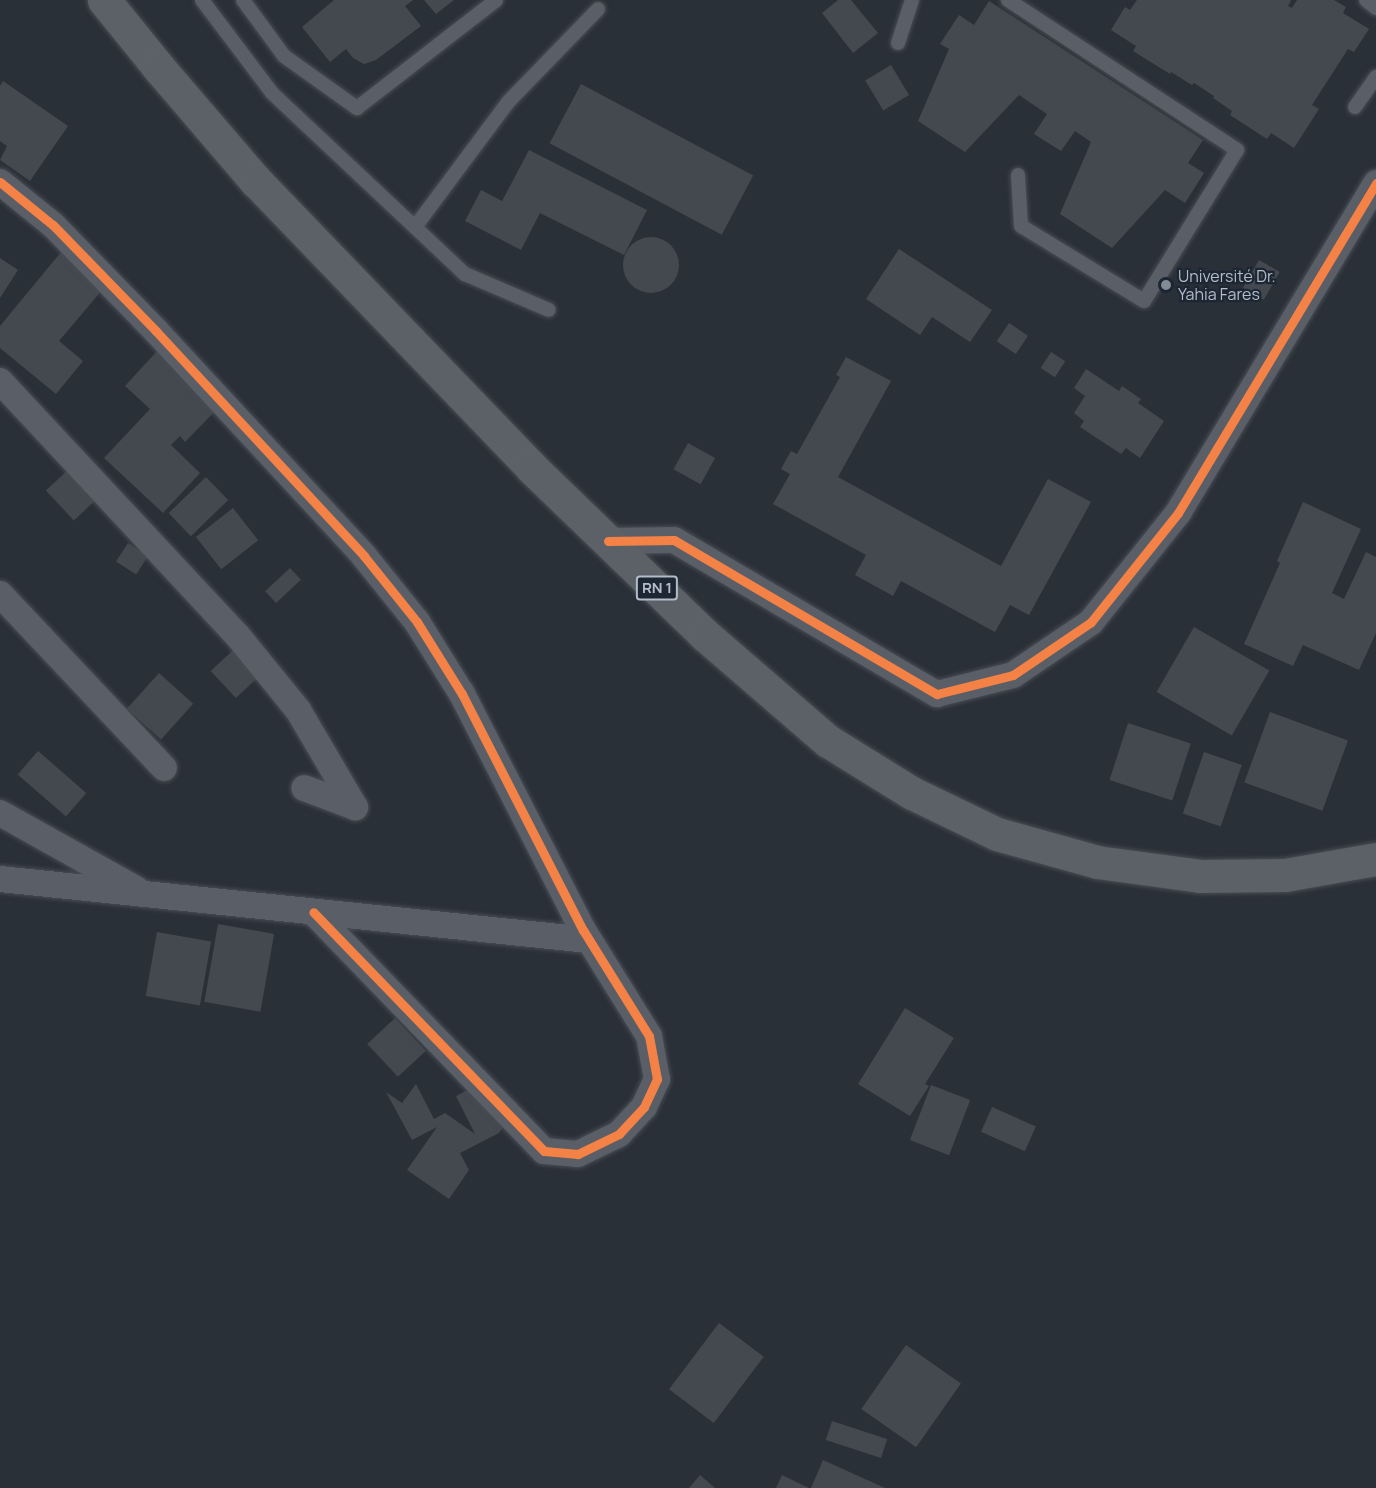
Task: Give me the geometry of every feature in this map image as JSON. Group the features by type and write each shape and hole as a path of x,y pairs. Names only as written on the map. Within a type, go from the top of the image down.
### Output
{"main road":[{"name":"RN 1","path":"104,0 256,181 532,468 705,635 828,741 912,793 997,834 1097,862 1200,876 1285,875 1376,859"}],"street":[{"path":"0,182 53,225 156,331 364,556 417,622 462,694 588,940 649,1036 657,1079 644,1107 619,1134 578,1154 544,1151 313,912"},
{"path":"608,541 674,540 937,694 1013,675 1090,622 1178,513 1376,183"},
{"path":"0,381 237,635 298,710 355,807 304,788"},
{"path":"0,594 164,768"},
{"path":"0,813 146,894"},
{"path":"0,879 588,940"}],"lane":[{"path":"202,0 272,93 465,274 549,310"},
{"path":"243,0 285,56 357,108 496,0"},
{"path":"898,43 912,0"},
{"path":"1008,0 1237,150 1144,301 1021,226 1018,175"},
{"path":"1366,0 1376,8"},
{"path":"415,227 509,101 598,9"},
{"path":"1355,107 1376,77"}],"building":[{"path":"334,0 413,0 405,6 421,26 376,60 364,64 353,58 346,49 330,62 302,27"},
{"path":"424,0 454,0 436,14"},
{"path":"838,0 851,0 878,33 853,53 822,13"},
{"path":"1137,0 1291,0 1288,6 1292,8 1297,0 1334,0 1346,7 1343,13 1369,29 1354,52 1348,49 1312,105 1319,109 1294,148 1271,133 1267,139 1230,115 1232,111 1213,98 1214,96 1194,83 1192,85 1171,72 1170,74 1133,51 1136,46 1111,30 1125,7 1130,10"},
{"path":"989,1 1203,140 1188,163 1204,173 1185,203 1165,190 1112,248 1060,214 1091,142 1075,131 1061,151 1034,134 1047,114 1019,95 965,152 918,121 949,49 940,44 959,15 974,25"},
{"path":"891,65 909,95 883,110 865,80"},
{"path":"3,81 68,126 30,181 0,160 7,146 0,141 0,86"},
{"path":"581,84 753,176 722,235 550,143"},
{"path":"529,150 647,210 624,255 540,213 521,250 465,221 481,190 502,201"},
{"path":"651,237 662,239 671,245 677,254 679,265 677,276 671,285 662,291 651,293 640,291 631,285 625,276 623,265 625,254 631,245 640,239"},
{"path":"71,240 114,276 59,341 83,361 56,394 0,348 0,326"},
{"path":"899,249 992,310 970,342 932,317 920,335 866,299"},
{"path":"0,258 18,270 0,298"},
{"path":"1259,260 1280,272 1264,300 1243,288"},
{"path":"1009,323 1028,336 1016,354 997,341"},
{"path":"158,350 219,407 185,442 180,436 171,445 200,473 163,513 104,458 150,409 125,386"},
{"path":"1051,352 1065,361 1055,377 1041,368"},
{"path":"846,357 891,381 838,477 1001,566 1048,479 1091,502 1029,615 1010,605 995,632 901,581 893,596 855,575 866,555 773,504 790,474 781,469 791,451 797,454 840,377 836,375"},
{"path":"1086,369 1119,391 1122,386 1141,399 1138,403 1164,421 1140,458 1126,448 1121,454 1080,427 1084,421 1074,413 1085,396 1074,388"},
{"path":"688,443 715,458 701,484 673,469"},
{"path":"70,468 98,498 74,520 46,491"},
{"path":"206,477 228,500 191,536 169,513"},
{"path":"1303,502 1361,529 1332,593 1344,599 1366,552 1376,557 1376,633 1359,670 1303,645 1293,666 1244,644 1280,563 1277,561"},
{"path":"233,508 258,540 221,569 196,537"},
{"path":"128,543 148,556 136,575 116,561"},
{"path":"290,568 301,580 276,603 265,591"},
{"path":"1194,627 1269,670 1232,735 1156,692"},
{"path":"245,639 270,666 236,698 211,671"},
{"path":"159,673 193,704 161,739 127,709"},
{"path":"1270,712 1348,740 1322,811 1244,782"},
{"path":"1128,723 1191,743 1172,800 1109,780"},
{"path":"38,751 86,793 66,816 18,774"},
{"path":"1204,752 1242,765 1221,826 1183,813"},
{"path":"218,924 274,934 260,1012 204,1002"},
{"path":"157,932 211,942 200,1006 146,996"},
{"path":"905,1008 954,1038 925,1084 929,1086 910,1116 858,1084"},
{"path":"395,1018 426,1051 398,1077 367,1044"},
{"path":"416,1084 434,1119 445,1113 475,1134 456,1096 477,1085 508,1120 499,1133 460,1153 469,1170 449,1199 407,1170 437,1127 412,1140 386,1092 402,1103"},
{"path":"931,1085 970,1100 949,1155 910,1140"},
{"path":"992,1107 1036,1127 1025,1151 981,1132"},
{"path":"719,1323 764,1357 714,1423 669,1389"},
{"path":"906,1345 961,1383 916,1447 861,1409"},
{"path":"832,1421 887,1439 881,1458 826,1440"},
{"path":"823,1460 885,1488 811,1488"},
{"path":"700,1475 715,1488 689,1488"},
{"path":"782,1475 809,1488 776,1488"}],"cycle path":[{"path":"0,182 53,225 156,331 364,556 417,622 462,694 583,930 649,1036 657,1079 644,1107 619,1134 578,1154 544,1151 313,912"},
{"path":"608,541 674,540 937,694 1013,675 1091,622 1178,513 1376,183"}],"place":[{"name":"Université Dr. Yahia Fares","path":"1166,285"}]}
